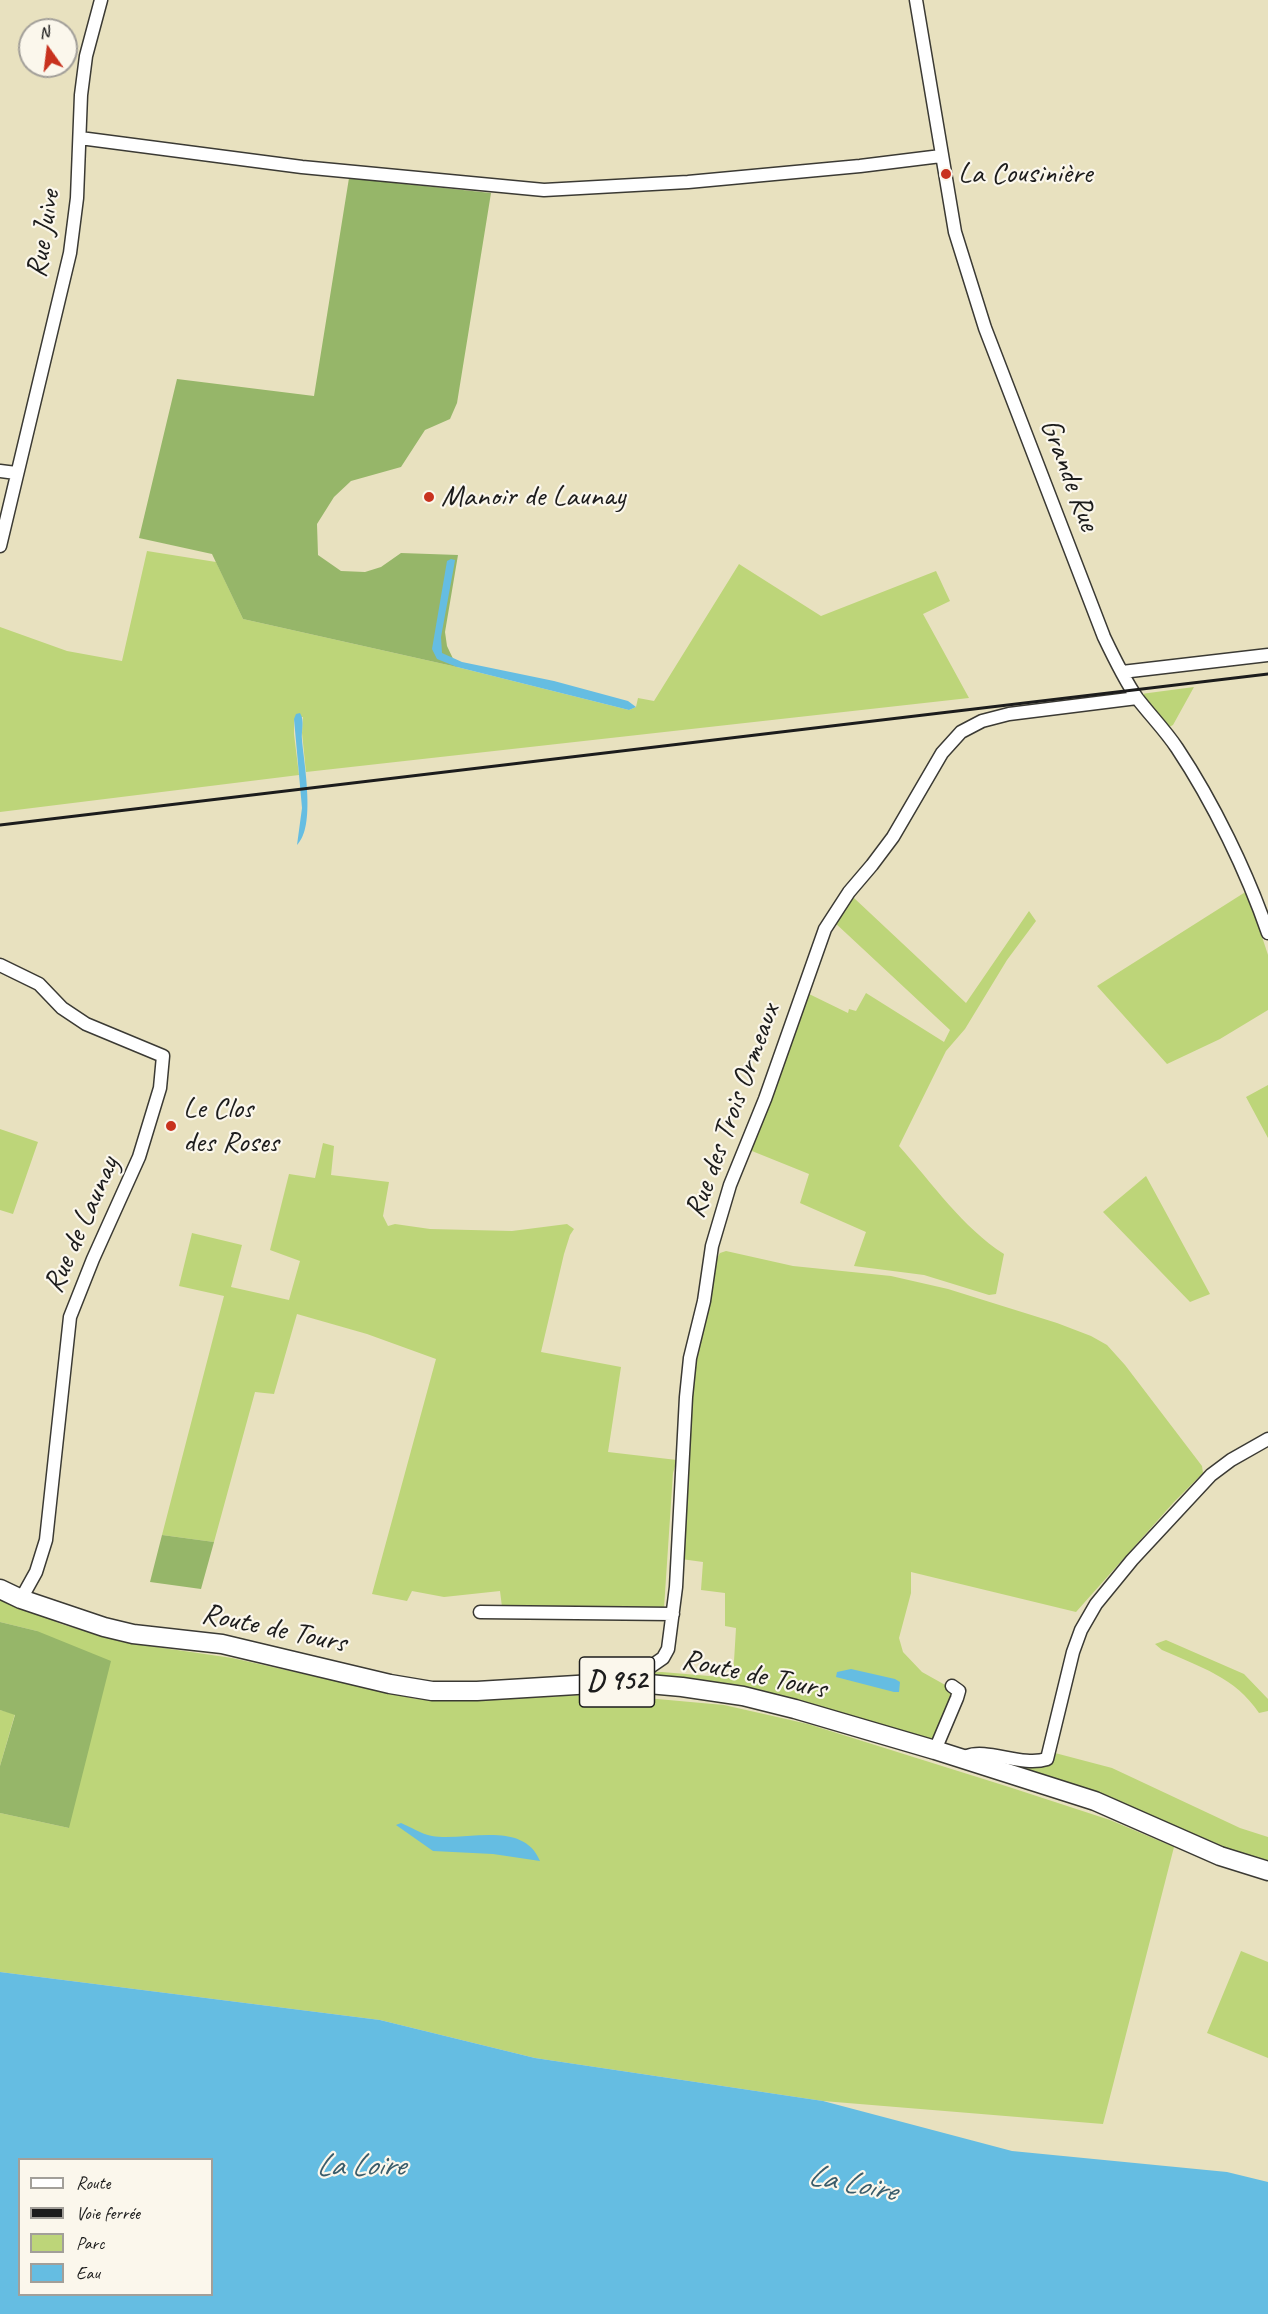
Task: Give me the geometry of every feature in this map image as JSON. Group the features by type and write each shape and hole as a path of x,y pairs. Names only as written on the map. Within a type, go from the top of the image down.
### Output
{"main road":[{"name":"Route de Tours","path":"0,1589 21,1599 104,1627 133,1634 222,1644 390,1684 432,1691 477,1691 626,1682 742,1696 795,1709 934,1750 1095,1801 1220,1856 1268,1871"}],"street":[{"name":"Rue Juive","path":"0,546 70,253 77,198 81,95 86,56 101,0"},
{"name":"Grande Rue","path":"916,0 955,232 985,328 1096,617 1137,698 1176,746 1189,767 1229,843 1260,910 1268,933"},
{"path":"80,138 302,167 544,190 688,182 941,156"},
{"path":"0,471 16,473"},
{"path":"1122,672 1268,655"},
{"name":"Rue des Trois Ormeaux","path":"597,1683 600,1676 650,1667 663,1658 668,1649 676,1587 690,1359 704,1301 712,1246 730,1185 765,1099 825,929 849,892 893,837 942,753 961,732 982,721 1009,714 1137,698"},
{"name":"Rue de Launay","path":"0,965 39,984 62,1008 86,1024 163,1056 160,1088 139,1157 93,1259 70,1317 46,1540 36,1572 21,1599"},
{"path":"963,1759 970,1755 1038,1762 1047,1759 1073,1652 1081,1630 1096,1604 1132,1560 1211,1475 1231,1460 1268,1439"},
{"path":"480,1612 673,1614"},
{"path":"934,1750 959,1691 952,1686"}],"green space":[{"path":"349,178 491,193 457,403 450,419 425,430 401,467 351,481 334,497 317,524 318,555 341,571 365,572 381,567 401,553 458,555 445,632 447,646 457,667 243,619 212,554 139,538 177,379 314,396"},
{"path":"147,551 216,562 243,619 457,667 629,710 636,707 638,698 654,701 739,564 821,616 936,571 950,601 923,614 969,698 306,772 302,733 303,717 294,719 299,775 0,812 0,627 67,651 122,661"},
{"path":"1194,687 1173,725 1167,728 1141,694"},
{"path":"1247,891 1268,955 1268,1010 1220,1039 1167,1064 1097,986"},
{"path":"854,898 966,1003 1029,911 1036,921 1007,960 965,1029 946,1051 899,1146 961,1218 1004,1254 996,1294 989,1295 924,1275 854,1266 866,1232 800,1203 809,1174 747,1149 807,993 848,1013 849,1009 856,1011 866,993 944,1042 950,1030 833,921"},
{"path":"1268,1085 1268,1138 1246,1097"},
{"path":"0,1129 38,1142 13,1214 0,1210"},
{"path":"323,1143 334,1146 331,1175 389,1182 383,1216 388,1226 395,1224 430,1229 512,1231 567,1224 574,1229 564,1254 541,1352 621,1367 608,1452 677,1460 673,1473 664,1608 502,1607 500,1591 444,1597 412,1591 407,1601 372,1594 436,1359 367,1334 297,1314 274,1394 255,1392 214,1542 162,1535 224,1296 179,1286 192,1233 242,1245 231,1287 289,1300 300,1261 270,1250 289,1174 315,1178"},
{"path":"1146,1176 1210,1294 1190,1302 1103,1212"},
{"path":"726,1251 793,1266 891,1276 948,1289 1091,1336 1107,1345 1125,1365 1202,1466 1203,1473 1174,1502 1076,1612 911,1572 911,1593 899,1638 903,1652 922,1672 947,1686 953,1693 941,1729 932,1740 629,1673 662,1672 733,1678 736,1628 725,1626 725,1593 701,1590 703,1562 681,1559 685,1529 691,1382 715,1262 720,1253"},
{"path":"162,1535 214,1542 201,1589 150,1582"},
{"path":"0,1596 61,1624 122,1642 232,1658 416,1699 463,1701 582,1695 724,1705 808,1724 1009,1787 1110,1820 1174,1847 1103,2124 823,2101 535,2058 380,2020 0,1972 0,1813 69,1828 37,1631 0,1622"},
{"path":"0,1622 37,1631 111,1661 69,1828 0,1813 0,1766 15,1715 0,1710"},
{"path":"1166,1640 1244,1674 1268,1699 1268,1711 1259,1713 1239,1690 1216,1674 1162,1650 1155,1644"},
{"path":"0,1710 15,1714 0,1766"},
{"path":"1055,1753 1112,1768 1240,1828 1268,1837 1268,1864 1237,1855 985,1757 1050,1763"},
{"path":"1241,1951 1268,1962 1268,2058 1207,2033"}],"water":[{"path":"455,560 441,637 442,653 462,662 554,681 628,701 636,707 629,710 457,667 437,659 432,649 447,561"},
{"path":"300,713 303,723 307,810 303,836 297,845 302,808 294,719 296,714"},
{"path":"851,1669 895,1679 900,1682 899,1692 836,1677 837,1672"},
{"path":"401,1823 432,1836 507,1836 520,1840 532,1848 540,1861 493,1854 433,1851 396,1825"},
{"name":"La Loire","path":"0,1972 380,2020 535,2058 823,2101 1012,2151 1227,2172 1268,2182 1268,2314 0,2314"}],"railway":[{"path":"0,825 1268,674"}],"place":[{"name":"La Cousinière","path":"946,174"},
{"name":"Manoir de Launay","path":"429,497"},
{"name":"Le Clos des Roses","path":"171,1126"}]}
